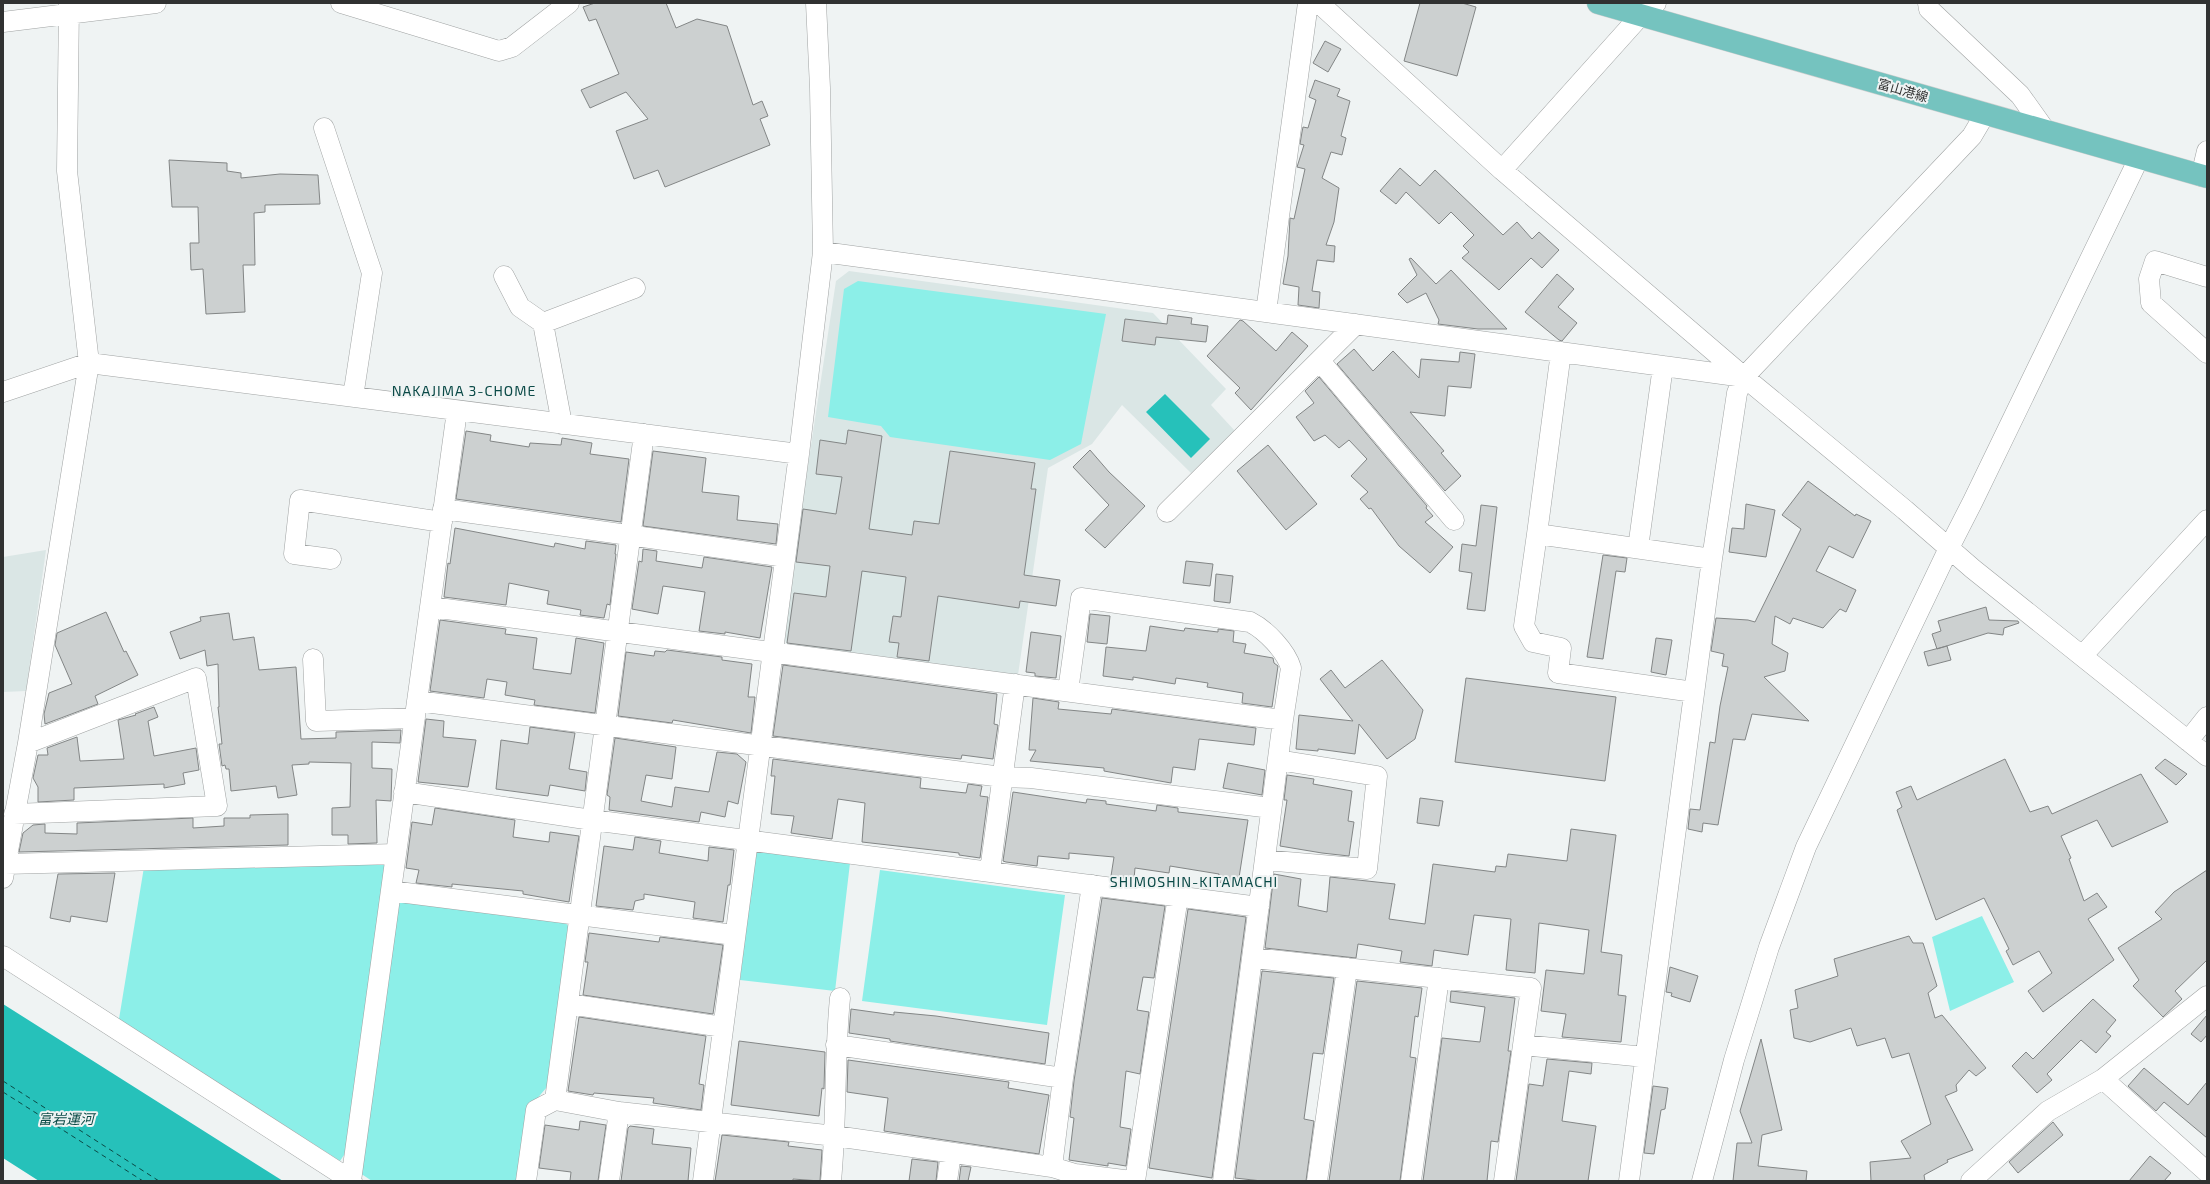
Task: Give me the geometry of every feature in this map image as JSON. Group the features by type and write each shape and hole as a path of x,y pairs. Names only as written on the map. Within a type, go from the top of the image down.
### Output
{"main road":[{"name":"富山港線","path":"1598,3 1649,9 1985,114 2045,130 2204,177"}],"street":[{"path":"3,22 68,9 156,3"},
{"path":"341,3 499,51 512,48 569,3"},
{"path":"703,1181 734,935 799,454 823,252 820,88 816,3"},
{"path":"1266,312 1308,3"},
{"path":"1319,3 1502,170 1744,377 1949,548 2207,756"},
{"path":"1928,3 1929,9 2020,95 2045,130"},
{"path":"68,9 67,171 89,364 28,742 4,871 396,854"},
{"path":"1502,170 1649,9"},
{"path":"1629,1181 1734,402 1744,377 1972,136 1985,114"},
{"path":"324,128 372,273 353,397"},
{"path":"2204,177 2207,150"},
{"path":"1702,1181 1732,1068 1769,947 1806,848 1949,548 2139,158"},
{"path":"823,252 1744,377"},
{"path":"2207,277 2155,261 2149,279 2151,303 2207,352"},
{"path":"504,276 520,307 543,323 562,424"},
{"path":"543,323 635,288"},
{"path":"1167,512 1356,324"},
{"path":"1561,352 1524,626 1533,642 1561,648 1558,673 1694,692"},
{"path":"1320,361 1454,520"},
{"path":"3,392 89,364 799,454"},
{"path":"1638,548 1663,366"},
{"path":"3,956 352,1181 457,410"},
{"path":"555,1100 644,434"},
{"path":"331,558 294,554 300,500 630,536 785,558"},
{"path":"2082,656 2207,520"},
{"path":"1537,534 1712,559"},
{"path":"1068,691 1081,598 1250,622 1259,627 1288,660 1290,668 1223,1181"},
{"path":"431,606 1283,720"},
{"path":"313,659 316,721 416,710 605,725 1002,776 1031,778 1271,808"},
{"path":"14,814 217,806 196,678 28,742"},
{"path":"990,871 1014,684"},
{"path":"2188,741 2207,717"},
{"path":"1265,860 1367,870 1377,776 1278,760"},
{"path":"404,792 592,820 1259,906"},
{"path":"1052,1167 1063,1078 1092,885"},
{"path":"391,891 734,935"},
{"path":"526,1181 536,1110 555,1100 619,1112 835,1136 1052,1167 1074,1177 1134,1181 1178,896"},
{"path":"1252,958 1531,988 1504,1181"},
{"path":"1317,1181 1347,968"},
{"path":"1411,1181 1439,978"},
{"path":"1971,1181 2048,1111 2103,1079 2207,996"},
{"path":"831,1181 835,1136 836,1045 840,998"},
{"path":"568,1004 723,1027"},
{"path":"836,1045 1063,1078"},
{"path":"1523,1045 1645,1057"},
{"path":"2103,1079 2203,1175"},
{"path":"609,1181 619,1112"},
{"path":"947,1181 951,1153"}],"shaded area":[{"path":"849,271 1153,313 1226,389 1211,405 1235,431 1191,473 1122,405 1092,444 1048,468 1018,675 787,644 782,636 836,281"},
{"path":"858,281 1106,314 1081,444 1050,460 890,437 881,426 828,417 844,289"},
{"path":"46,550 26,691 3,692 3,557"},
{"path":"761,849 850,863 835,991 740,980 755,853"},
{"path":"380,860 387,866 346,1152 340,1161 119,1019 144,867"},
{"path":"880,870 1065,895 1047,1025 862,1001"},
{"path":"398,901 563,920 569,927 547,1087 529,1108 519,1181 372,1181 360,1173"},
{"path":"1982,916 2014,982 1950,1011 1932,937"}],"water":[{"path":"1165,394 1210,439 1191,458 1146,412"},
{"name":"富岩運河","path":"3,1004 283,1181 39,1181 3,1158"}],"building":[{"path":"595,3 666,3 676,28 697,19 727,26 753,105 762,101 768,116 760,119 770,145 665,187 658,170 634,179 616,131 648,119 626,92 590,108 581,90 619,74 596,19 589,21 583,7"},
{"path":"1420,3 1462,3 1476,7 1457,76 1404,61"},
{"path":"1325,41 1341,49 1328,72 1313,63"},
{"path":"1315,80 1340,89 1337,96 1350,101 1341,136 1346,138 1342,155 1331,152 1322,178 1339,188 1334,222 1326,245 1335,246 1334,262 1317,260 1312,291 1320,292 1319,308 1298,305 1299,287 1283,284 1288,256 1290,218 1294,219 1305,169 1297,167 1304,145 1300,144 1303,127 1308,128 1316,100 1309,97"},
{"path":"169,160 227,163 227,171 241,173 241,178 280,174 318,175 320,204 265,205 265,212 254,213 255,265 243,265 245,312 206,314 203,269 191,270 190,243 199,243 198,207 172,207"},
{"path":"1400,168 1420,186 1435,170 1503,235 1517,222 1532,239 1539,232 1559,250 1542,268 1531,258 1499,290 1462,258 1469,252 1463,246 1474,235 1451,212 1439,224 1406,192 1396,204 1380,191"},
{"path":"1411,258 1436,284 1451,270 1507,329 1478,329 1438,324 1439,320 1426,293 1407,303 1398,294 1417,275 1409,259"},
{"path":"1557,274 1574,289 1558,307 1577,323 1562,341 1525,312"},
{"path":"1168,315 1192,318 1191,324 1208,326 1206,342 1156,337 1155,345 1122,341 1125,319 1167,324"},
{"path":"1240,320 1276,351 1292,332 1308,346 1251,410 1235,393 1240,388 1207,356"},
{"path":"1354,349 1373,371 1393,351 1419,378 1421,359 1459,362 1460,352 1475,354 1471,388 1448,386 1445,416 1410,412 1444,451 1441,453 1461,476 1445,491 1337,364"},
{"path":"1319,377 1427,506 1426,508 1433,516 1425,522 1453,547 1430,573 1399,546 1371,508 1369,509 1360,499 1368,492 1351,476 1367,459 1349,440 1339,448 1325,435 1314,441 1296,417 1314,403 1305,391"},
{"path":"848,430 882,436 869,529 912,535 914,521 939,524 950,451 1035,463 1031,489 1036,489 1024,575 1060,580 1056,606 1020,601 1019,608 938,596 929,661 897,657 899,643 889,642 893,616 901,617 906,577 862,571 851,651 787,643 794,593 826,597 830,566 796,562 803,509 836,514 842,477 816,474 820,440 846,444"},
{"path":"466,431 491,435 490,441 529,447 530,443 561,445 562,438 592,443 590,454 629,459 621,522 456,499"},
{"path":"1268,445 1317,504 1286,530 1237,471"},
{"path":"1090,450 1109,472 1145,506 1105,548 1085,530 1109,505 1073,467"},
{"path":"653,451 706,458 702,492 739,496 737,520 778,524 776,544 643,526"},
{"path":"1808,481 1855,516 1856,514 1871,521 1853,558 1829,546 1816,571 1856,590 1846,612 1840,609 1823,628 1793,618 1790,624 1775,616 1772,644 1788,653 1785,671 1764,677 1809,721 1752,714 1745,740 1733,739 1718,825 1703,823 1702,832 1688,829 1690,809 1700,810 1710,742 1715,743 1720,706 1728,667 1722,666 1724,654 1711,651 1716,618 1748,620 1755,622 1801,529 1782,515"},
{"path":"1746,504 1775,510 1766,557 1729,552 1732,528 1744,529"},
{"path":"1481,505 1497,507 1485,611 1467,609 1472,573 1459,571 1462,544 1476,546"},
{"path":"455,528 554,547 555,543 585,549 586,541 616,545 610,605 607,604 604,618 580,615 581,610 547,604 549,591 509,583 506,605 444,597 448,563 450,564"},
{"path":"643,549 657,551 656,561 702,568 704,557 772,567 760,638 725,632 725,634 699,631 705,592 663,586 658,614 632,609 639,561 642,562"},
{"path":"1603,555 1627,558 1625,572 1616,571 1603,659 1587,657"},
{"path":"1186,561 1213,564 1210,586 1183,583"},
{"path":"1216,574 1233,576 1230,603 1214,601"},
{"path":"1986,607 1989,620 2018,621 2019,623 2004,628 2003,635 1988,633 1937,649 1932,634 1941,631 1938,621"},
{"path":"106,612 124,652 126,651 138,675 95,696 98,704 45,724 44,714 49,693 72,684 55,645 57,633"},
{"path":"229,613 233,640 254,637 259,670 296,667 301,739 336,738 336,732 401,730 400,743 372,742 372,768 392,769 391,801 376,800 377,843 348,844 348,835 332,835 332,808 350,807 351,763 309,762 309,764 292,765 297,795 278,798 276,786 231,791 229,769 226,769 225,765 222,766 219,744 222,744 218,707 218,664 207,666 205,650 180,659 170,632 201,621 200,617"},
{"path":"1090,614 1110,616 1107,644 1087,642"},
{"path":"440,620 506,629 505,634 537,638 533,669 571,674 576,638 604,643 595,713 534,705 535,700 505,695 507,682 487,679 484,698 430,691"},
{"path":"1150,626 1184,631 1185,628 1218,632 1218,629 1234,631 1233,642 1246,644 1244,653 1273,658 1274,663 1278,666 1272,707 1242,703 1243,693 1207,687 1208,683 1176,678 1175,684 1133,677 1133,680 1103,676 1106,647 1146,651"},
{"path":"1031,632 1061,636 1056,678 1035,676 1035,673 1026,672"},
{"path":"1656,638 1672,640 1666,675 1651,672"},
{"path":"1947,646 1951,660 1928,666 1924,652"},
{"path":"667,650 722,657 722,660 752,664 748,697 755,697 751,733 673,720 672,723 618,716 626,652 654,656 655,651 665,652"},
{"path":"1382,660 1423,710 1415,739 1387,759 1359,724 1355,754 1318,749 1318,751 1296,749 1299,715 1353,721 1320,679 1331,670 1345,688"},
{"path":"783,665 997,694 994,724 998,725 993,759 962,755 961,759 773,736"},
{"path":"1466,678 1616,697 1605,781 1455,762"},
{"path":"1033,698 1059,702 1058,709 1111,714 1112,709 1256,728 1254,745 1199,739 1195,770 1173,767 1171,783 1104,771 1104,768 1030,761 1036,750 1029,750"},
{"path":"154,707 158,717 148,721 154,756 196,748 199,770 183,773 185,784 164,788 164,784 74,788 74,800 38,802 38,787 33,778 38,755 48,755 47,748 77,737 80,761 124,759 118,720 136,715 135,714"},
{"path":"426,719 444,721 443,737 476,740 468,787 418,782"},
{"path":"530,727 575,733 569,769 587,772 585,791 550,785 548,796 496,789 501,740 528,744"},
{"path":"615,738 676,747 672,779 646,775 641,801 672,807 675,787 709,792 717,752 737,754 746,762 738,804 728,801 725,817 701,812 699,822 609,810 610,797 607,795"},
{"path":"773,759 921,778 920,788 966,793 968,784 982,786 980,796 988,797 980,858 959,855 959,853 862,842 865,803 838,799 832,839 791,833 794,816 771,814 775,776 771,776"},
{"path":"2005,759 2030,812 2048,806 2052,814 2141,774 2168,822 2112,847 2097,820 2061,836 2071,858 2069,859 2084,901 2097,893 2107,907 2088,919 2114,960 2043,1012 2028,991 2052,973 2039,951 2013,965 2006,951 2009,949 1984,898 1936,920 1897,810 1902,807 1896,792 1911,786 1917,800"},
{"path":"2165,759 2187,774 2176,785 2155,768"},
{"path":"1228,763 1265,770 1262,795 1223,788"},
{"path":"1287,775 1314,779 1313,784 1352,791 1348,821 1354,822 1349,856 1280,846 1287,800 1284,800"},
{"path":"1013,792 1086,803 1087,799 1106,801 1106,804 1156,811 1157,805 1178,808 1178,812 1248,820 1238,884 1218,882 1219,874 1170,866 1169,873 1135,868 1134,879 1111,876 1114,857 1069,853 1069,859 1038,856 1037,866 1003,861"},
{"path":"1420,798 1443,801 1439,826 1417,823"},
{"path":"435,808 515,820 513,837 549,842 550,832 579,836 569,902 523,894 523,891 452,884 452,887 416,883 419,870 406,868 412,822 432,825"},
{"path":"288,814 288,845 19,852 23,833 33,825 45,824 45,833 77,834 77,823 193,818 193,828 224,826 224,818 250,818 250,815"},
{"path":"1571,829 1616,835 1601,952 1622,955 1618,995 1626,996 1621,1042 1562,1037 1566,1014 1541,1011 1546,970 1584,974 1589,930 1539,923 1535,973 1506,970 1511,919 1474,915 1468,955 1434,950 1432,966 1400,962 1402,951 1358,944 1356,958 1265,948 1274,874 1301,879 1298,906 1327,912 1330,877 1395,884 1389,919 1425,924 1433,864 1495,872 1496,866 1506,867 1508,854 1567,861"},
{"path":"635,837 661,841 659,853 708,861 709,847 734,850 730,885 728,885 723,922 693,918 695,902 644,894 644,899 635,901 633,910 596,906 604,846 633,850"},
{"path":"2207,870 2207,960 2175,991 2182,999 2163,1017 2133,986 2139,980 2118,948 2162,919 2155,912 2174,892"},
{"path":"115,873 107,922 71,916 70,922 50,918 58,874"},
{"path":"1102,898 1165,906 1154,978 1143,977 1137,1010 1149,1012 1140,1074 1126,1071 1120,1127 1131,1129 1126,1166 1108,1163 1108,1166 1069,1160 1074,1118 1070,1117 1074,1081"},
{"path":"1188,909 1246,917 1212,1178 1149,1168"},
{"path":"589,933 659,942 660,937 723,945 713,1014 583,995 588,962 585,962"},
{"path":"1909,936 1913,943 1923,943 1937,986 1928,993 1935,1018 1942,1015 1986,1068 1976,1076 1969,1070 1956,1085 1957,1091 1945,1096 1973,1150 1947,1160 1948,1162 1924,1175 1925,1181 1871,1181 1870,1162 1911,1158 1901,1141 1931,1124 1909,1053 1892,1058 1885,1038 1857,1046 1851,1028 1810,1042 1794,1038 1790,1010 1798,1008 1795,990 1838,976 1834,959"},
{"path":"1670,967 1698,976 1690,1002 1671,996 1672,993 1666,992"},
{"path":"1262,971 1334,978 1323,1054 1313,1053 1304,1119 1314,1121 1306,1181 1262,1181 1235,1178"},
{"path":"1357,981 1422,988 1418,1017 1415,1016 1410,1057 1416,1058 1400,1181 1329,1181"},
{"path":"1451,991 1515,998 1508,1051 1511,1051 1498,1142 1491,1141 1487,1181 1423,1181 1442,1038 1480,1042 1485,1007 1450,1002"},
{"path":"2093,999 2116,1020 2106,1032 2111,1036 2096,1053 2081,1040 2047,1074 2052,1080 2037,1093 2012,1066 2026,1052 2033,1059"},
{"path":"851,1009 894,1015 894,1012 936,1016 1049,1033 1045,1064 890,1041 890,1039 849,1033"},
{"path":"2207,1015 2207,1035 2201,1042 2191,1034"},
{"path":"579,1017 706,1036 699,1084 704,1085 701,1110 653,1103 654,1098 594,1093 593,1095 568,1091"},
{"path":"1761,1039 1782,1130 1762,1135 1758,1166 1807,1171 1806,1181 1733,1181 1737,1143 1752,1143 1740,1111"},
{"path":"739,1041 825,1052 824,1089 822,1088 819,1116 731,1105"},
{"path":"1547,1059 1592,1063 1591,1074 1569,1071 1562,1121 1596,1126 1588,1181 1516,1181 1529,1084 1543,1086"},
{"path":"848,1060 1009,1082 1008,1088 1049,1095 1039,1154 884,1131 888,1098 847,1092"},
{"path":"2144,1068 2188,1105 2207,1082 2207,1138 2164,1102 2156,1111 2128,1086"},
{"path":"1653,1086 1668,1088 1665,1109 1661,1110 1654,1154 1644,1153"},
{"path":"580,1121 606,1125 598,1181 570,1181 571,1172 539,1168 545,1125 579,1130"},
{"path":"2053,1122 2063,1135 2018,1173 2009,1162"},
{"path":"630,1126 654,1129 652,1144 691,1148 688,1181 621,1181 628,1128"},
{"path":"722,1135 789,1142 788,1146 822,1150 820,1181 793,1179 793,1181 715,1181"},
{"path":"2150,1156 2171,1173 2164,1181 2129,1181"},
{"path":"912,1159 938,1162 936,1181 909,1181"},
{"path":"961,1166 971,1167 968,1181 959,1181"}],"ferry route":[{"path":"3,1081 159,1181"},
{"path":"3,1092 143,1181"}],"district":[{"name":"NAKAJIMA 3-CHOME","path":"464,390"},
{"name":"SHIMOSHIN-KITAMACHI","path":"1194,881"}]}
